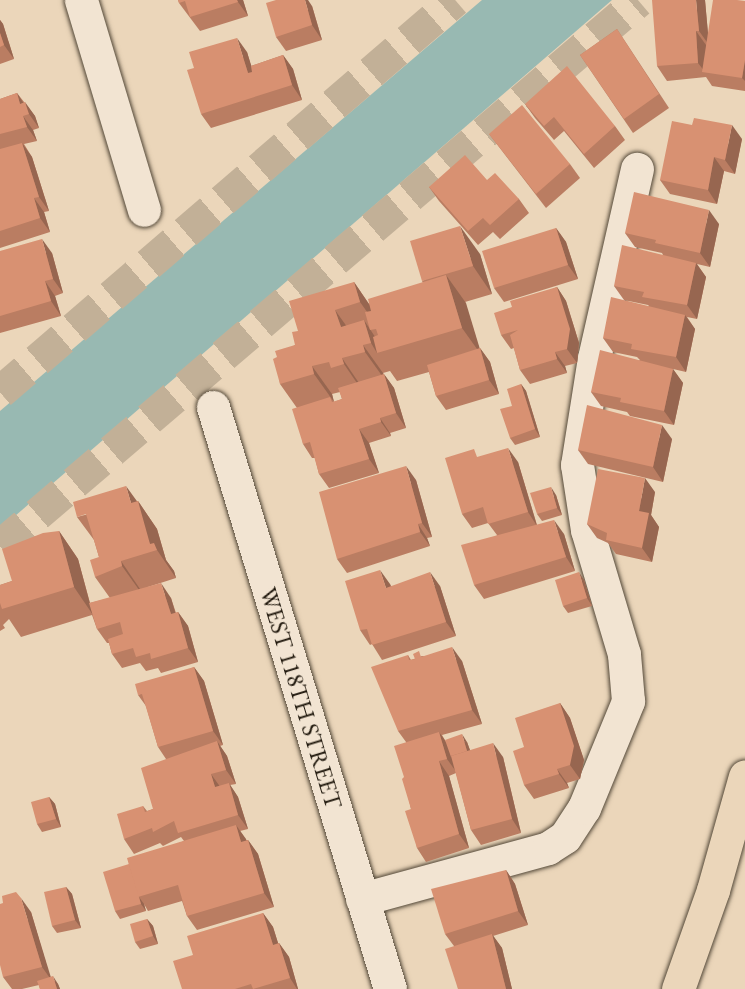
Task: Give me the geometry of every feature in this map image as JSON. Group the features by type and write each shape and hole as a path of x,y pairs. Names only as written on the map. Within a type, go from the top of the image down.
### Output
{"highway":[{"path":"678,989 713,890 745,776"}],"street":[{"path":"81,0 144,210"},
{"path":"362,899 548,848 565,837 584,808 628,700 624,654 587,530 577,465 594,358 637,168"},
{"name":"WEST 118TH STREET","path":"213,407 390,989"}],"water":[{"path":"482,0 612,0 0,529 0,411"}],"building":[{"path":"178,0 237,0 238,2 190,17 185,1 179,3"},
{"path":"276,0 305,0 312,25 276,37 266,3"},
{"path":"652,0 696,0 699,31 696,31 698,63 657,66"},
{"path":"713,0 745,1 745,60 742,78 702,72"},
{"path":"617,29 659,94 624,119 580,55"},
{"path":"0,33 4,45 0,47"},
{"path":"237,38 248,73 252,72 251,66 283,55 292,85 201,114 187,70 194,68 189,52"},
{"path":"567,66 615,126 584,154 554,117 544,126 525,104"},
{"path":"17,93 20,104 25,102 29,114 23,116 27,127 0,134 0,99"},
{"path":"522,105 570,164 536,194 489,134"},
{"path":"694,118 732,125 725,160 714,157 708,190 660,180 672,121 692,125"},
{"path":"22,143 39,197 34,198 40,218 0,231 0,149"},
{"path":"465,155 487,180 495,173 519,199 490,225 483,218 468,231 429,187"},
{"path":"634,192 709,210 700,253 655,243 656,240 625,233"},
{"path":"460,226 473,266 422,281 410,241"},
{"path":"556,228 568,265 494,288 482,251"},
{"path":"42,239 53,279 45,281 51,301 0,316 0,251"},
{"path":"622,245 696,263 687,305 642,297 644,292 614,286"},
{"path":"446,275 462,328 377,353 373,337 378,335 376,329 370,330 365,312 371,311 368,299"},
{"path":"354,282 360,302 335,310 341,327 364,320 371,343 363,345 365,352 342,358 344,364 331,368 329,362 312,366 314,374 280,384 273,359 277,357 275,351 295,345 292,332 298,331 289,301"},
{"path":"557,287 570,329 567,349 555,352 557,359 520,370 510,335 518,330 501,335 494,313 512,307 510,301"},
{"path":"611,297 685,315 676,357 631,349 632,344 603,338"},
{"path":"480,348 489,380 436,396 427,365"},
{"path":"600,350 673,369 664,411 620,402 621,398 591,392"},
{"path":"384,374 396,413 380,418 381,422 359,429 369,459 319,474 310,442 303,444 292,409 330,397 332,402 342,399 338,388"},
{"path":"521,384 535,429 510,438 500,409 512,406 507,389"},
{"path":"587,405 662,425 653,467 578,450"},
{"path":"508,448 528,512 488,524 483,507 462,514 445,458 474,449 477,457"},
{"path":"406,466 422,523 418,524 420,532 337,559 319,492"},
{"path":"598,469 645,478 639,511 649,513 642,548 606,540 607,533 587,524"},
{"path":"126,486 131,503 138,501 150,544 154,543 157,550 121,561 122,566 95,577 90,560 99,557 86,514 77,517 73,502"},
{"path":"551,487 557,508 537,514 530,493"},
{"path":"554,520 566,557 474,585 461,545"},
{"path":"59,531 74,587 2,609 0,585 12,581 2,549 43,533"},
{"path":"380,570 386,588 430,572 446,622 372,645 367,629 360,630 345,581"},
{"path":"579,572 587,598 563,606 555,580"},
{"path":"161,583 171,614 178,612 188,648 151,659 150,653 136,657 133,648 112,654 108,639 123,634 120,622 97,629 89,603"},
{"path":"452,647 472,710 398,731 371,667 408,655 409,660 415,659 413,654 419,651 421,657"},
{"path":"194,667 213,731 158,747 142,694 138,695 135,684"},
{"path":"560,703 574,746 570,765 557,769 559,774 524,785 513,751 524,747 515,718"},
{"path":"439,732 447,759 439,761 459,834 417,848 405,811 411,809 394,746"},
{"path":"462,734 467,751 451,757 445,740"},
{"path":"217,741 226,770 211,774 215,787 229,783 238,815 178,833 174,821 153,832 152,828 124,839 117,814 143,806 145,812 153,809 141,768"},
{"path":"493,743 512,819 471,830 451,756"},
{"path":"49,797 56,819 37,824 31,802"},
{"path":"236,825 241,842 248,840 264,893 187,916 178,885 138,897 127,858"},
{"path":"129,864 141,904 115,911 103,872"},
{"path":"506,870 518,911 445,934 431,889"},
{"path":"66,887 75,920 52,926 44,892"},
{"path":"16,892 21,898 42,967 3,977 0,965 0,904 3,903 2,896"},
{"path":"263,913 273,945 279,943 290,978 253,989 251,984 235,989 182,989 173,961 193,955 187,936"},
{"path":"147,919 153,936 135,942 130,924"},
{"path":"492,934 506,989 458,989 445,949"},
{"path":"53,976 57,989 40,989 37,981"}],"tunnel":[{"path":"0,392 455,0"},
{"path":"0,546 639,0"}]}
